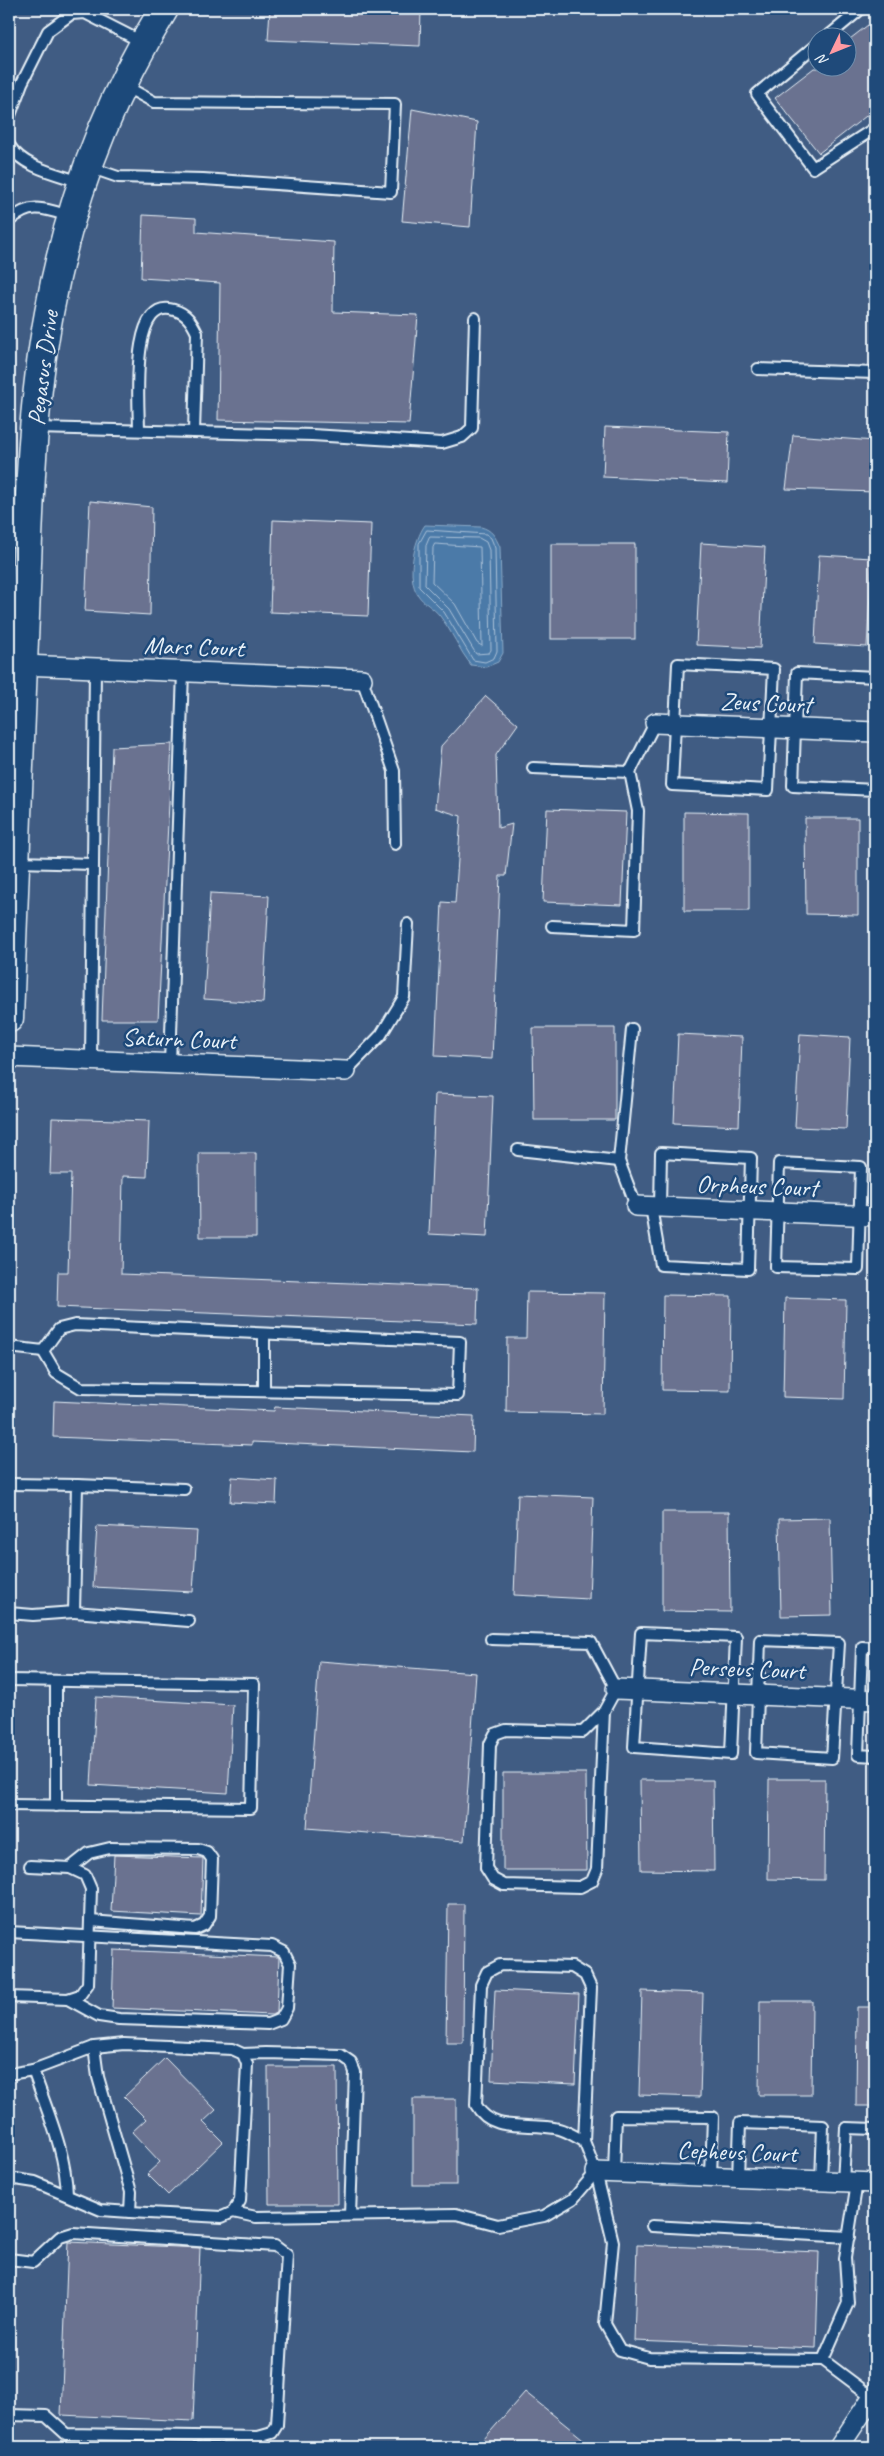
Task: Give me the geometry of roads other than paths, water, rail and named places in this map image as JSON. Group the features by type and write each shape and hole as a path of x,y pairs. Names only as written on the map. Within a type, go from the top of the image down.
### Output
{"street":[{"name":"Pegasus Drive","path":"9,1017 11,925 23,665 18,543 49,315 72,217 85,175 122,85 164,9"},
{"name":"Mars Court","path":"23,665 362,678"},
{"name":"Zeus Court","path":"665,724 875,732"},
{"name":"Saturn Court","path":"9,1057 346,1071"},
{"name":"Orpheus Court","path":"649,1207 868,1216"},
{"name":"Perseus Court","path":"616,1689 867,1700"},
{"name":"Cepheus Court","path":"606,2172 858,2182"},
{"path":"839,2447 874,2397"}],"lane":[{"path":"838,28 861,9"},
{"path":"9,118 22,83 48,31 71,14 86,13 145,43"},
{"path":"806,53 757,94 813,168 875,128"},
{"path":"9,145 26,162 85,175 203,179 391,192 395,104 154,102 122,85"},
{"path":"9,221 19,212 39,206 72,217"},
{"path":"138,430 140,344 143,330 148,318 155,311 168,308 186,316 193,322 196,333 194,432"},
{"path":"35,428 312,435 442,443 462,437 472,428 476,318"},
{"path":"758,369 875,373"},
{"path":"678,664 774,669 768,790 672,785 665,724 678,664"},
{"path":"91,1061 95,668"},
{"path":"170,1064 183,671"},
{"path":"875,678 797,674 793,786 875,790 875,778"},
{"path":"362,678 394,771 395,844"},
{"path":"552,926 634,930 638,812 630,772 665,724"},
{"path":"533,768 630,772"},
{"path":"15,862 93,864"},
{"path":"346,1071 381,1036 404,997 408,924"},
{"path":"632,1030 619,1161 649,1207 661,1265 748,1269 751,1158 661,1154 649,1207"},
{"path":"518,1150 619,1161"},
{"path":"779,1163 861,1166 868,1216 858,1269 776,1267 779,1163"},
{"path":"75,1325 460,1342 458,1395 81,1388 56,1373 43,1351 59,1329 75,1325"},
{"path":"264,1334 264,1391"},
{"path":"9,1347 43,1351"},
{"path":"9,1484 184,1489"},
{"path":"74,1612 77,1485"},
{"path":"9,1613 32,1615 74,1612 189,1621"},
{"path":"641,1633 736,1637 731,1754 634,1747 636,1690 641,1633"},
{"path":"491,1639 591,1642 616,1689 604,1711 583,1732 506,1730 496,1734 490,1744 486,1868 492,1879 504,1885 580,1887 592,1881 598,1870 604,1711"},
{"path":"760,1640 839,1643 832,1758 756,1753 759,1695 760,1640"},
{"path":"875,1648 862,1647 867,1700 858,1755 875,1756"},
{"path":"9,1680 254,1684 251,1808 9,1805"},
{"path":"56,1681 56,1806"},
{"path":"70,1868 89,1853 110,1848 198,1849 207,1852 212,1858 210,1916 204,1925 194,1929 90,1921"},
{"path":"9,1997 68,1999 80,1995 88,1984 92,1889 85,1875 70,1868 30,1866"},
{"path":"9,1932 272,1946 284,1952 290,1964 287,2008 281,2019 268,2024 119,2019 99,2016 68,1999"},
{"path":"584,2141 591,1988 585,1975 572,1967 500,1965 487,1972 481,1984 476,2105 483,2117 495,2123 560,2129 584,2141 606,2172"},
{"path":"9,2074 33,2070 94,2047 124,2044 232,2049 243,2054 341,2055 351,2062 355,2072 350,2215"},
{"path":"94,2047 98,2077 131,2192 130,2212"},
{"path":"234,2212 240,2201 247,2064 243,2054"},
{"path":"33,2070 61,2153 66,2175 67,2195"},
{"path":"711,2176 713,2117 616,2116 606,2172 613,2242 605,2324 620,2350 649,2358 823,2360 874,2397"},
{"path":"738,2177 740,2123 823,2126 822,2181"},
{"path":"823,2360 848,2303 846,2258 858,2182 846,2128 875,2129"},
{"path":"9,2178 35,2182 101,2210 222,2217 234,2212 256,2217 456,2214 498,2225 544,2216 573,2199 606,2172"},
{"path":"652,2226 848,2237"},
{"path":"9,2259 33,2262 60,2237 73,2233 275,2246 287,2255 277,2425 272,2433 258,2437 66,2434 46,2416 9,2414"}],"water":[{"path":"425,525 485,528 493,534 500,547 503,653 498,662 486,667 471,665 440,616 423,601 414,588 412,579 413,559 418,540"}]}
